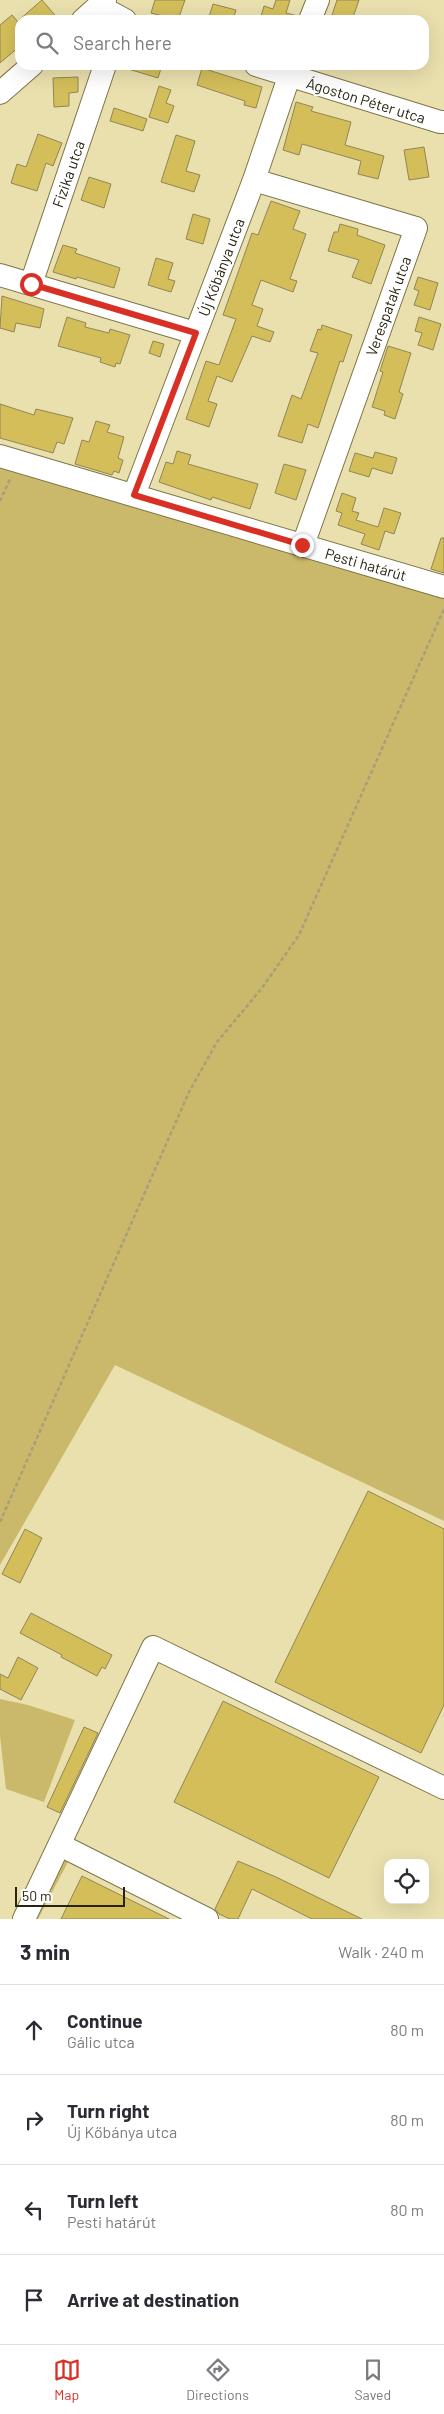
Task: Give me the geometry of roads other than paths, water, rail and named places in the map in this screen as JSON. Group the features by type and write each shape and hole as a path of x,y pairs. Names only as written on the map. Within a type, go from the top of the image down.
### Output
{"street":[{"path":"312,15 318,0"},
{"path":"96,8 111,15"},
{"path":"0,93 26,70"},
{"name":"Fizika utca","path":"31,284 102,70"},
{"name":"Ágoston Péter utca","path":"291,71 444,122"},
{"name":"Új Kőbánya utca","path":"134,495 254,180 291,71"},
{"name":"Verespatak utca","path":"254,180 416,228 302,545"},
{"path":"0,275 196,333"},
{"name":"Pesti határút","path":"0,456 444,587"},
{"path":"24,1919 153,1647 444,1788"},
{"path":"60,1844 207,1919"}]}
